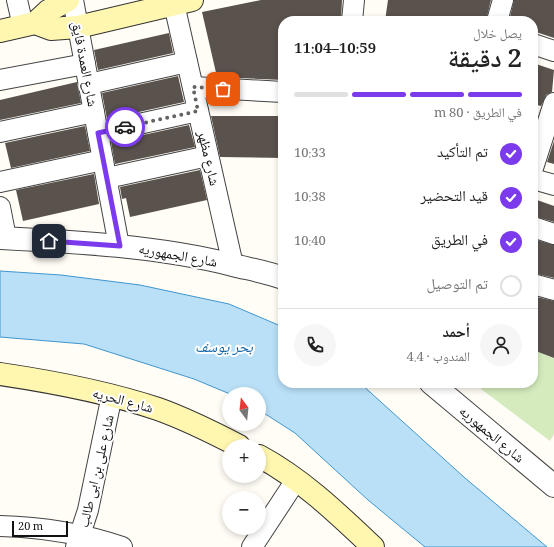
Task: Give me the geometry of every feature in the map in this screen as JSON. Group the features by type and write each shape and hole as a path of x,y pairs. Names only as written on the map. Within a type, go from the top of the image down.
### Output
{"main road":[{"path":"0,31 29,24 68,0"},
{"path":"29,24 52,29 78,27 183,2"},
{"name":"شارع الحريه","path":"0,374 50,382 112,395 160,410 224,439"},
{"path":"266,461 296,480 326,503 373,547"}],"street":[{"path":"17,0 29,24"},
{"name":"شارع العمدة فايق","path":"73,0 120,246"},
{"path":"352,16 354,0"},
{"path":"498,16 503,0"},
{"name":"شارع مظهر","path":"183,2 187,62 233,265"},
{"path":"538,46 554,51"},
{"path":"0,80 87,74 187,62"},
{"path":"193,87 278,92"},
{"path":"98,133 198,111"},
{"path":"0,132 94,112"},
{"path":"538,149 548,112"},
{"path":"0,182 208,156"},
{"path":"538,180 554,185"},
{"path":"0,207 3,238"},
{"path":"538,229 554,234"},
{"name":"شارع الجمهوريه","path":"3,238 120,246 195,256 278,277"},
{"path":"538,285 554,290"},
{"name":"شارع الجمهوريه","path":"437,388 554,486"},
{"name":"شارع على بن ابى طالب","path":"79,541 112,395"},
{"path":"252,547 296,480"},
{"path":"0,526 20,526 79,541 122,547"}],"green space":[{"path":"538,352 554,358 554,434 550,441 481,389 538,388"}],"water":[{"name":"بحر يوسف","path":"0,271 61,275 140,285 229,304 278,325 278,388 366,388 465,478 547,547 425,547 368,500 295,433 266,414 266,387 222,387 222,391 194,379 84,344 0,337"}],"building":[{"path":"261,0 342,0 341,16 278,16 278,80 217,77 202,12"},
{"path":"388,0 491,0 487,16 386,16"},
{"path":"514,0 554,0 554,38 538,33 538,16 510,16"},
{"path":"169,33 173,53 98,70 94,50"},
{"path":"538,65 554,70 552,92 546,95 541,106 538,105"},
{"path":"178,76 184,102 107,119 102,93"},
{"path":"77,82 81,103 0,120 0,100"},
{"path":"211,116 278,116 278,158 220,157"},
{"path":"189,125 195,147 115,164 111,142"},
{"path":"85,126 90,151 11,168 5,143"},
{"path":"554,141 554,164 547,162"},
{"path":"200,170 207,200 130,217 126,198 122,199 120,187"},
{"path":"94,174 99,204 23,221 16,190"},
{"path":"538,200 554,206 554,222 538,217"},
{"path":"538,240 554,245 554,278 538,274"},
{"path":"538,297 554,301 554,358 538,352"}],"way so far":[{"path":"125,127 198,111 193,87 223,89"}],"route":[{"path":"49,241 120,246 98,133 125,127"}]}
